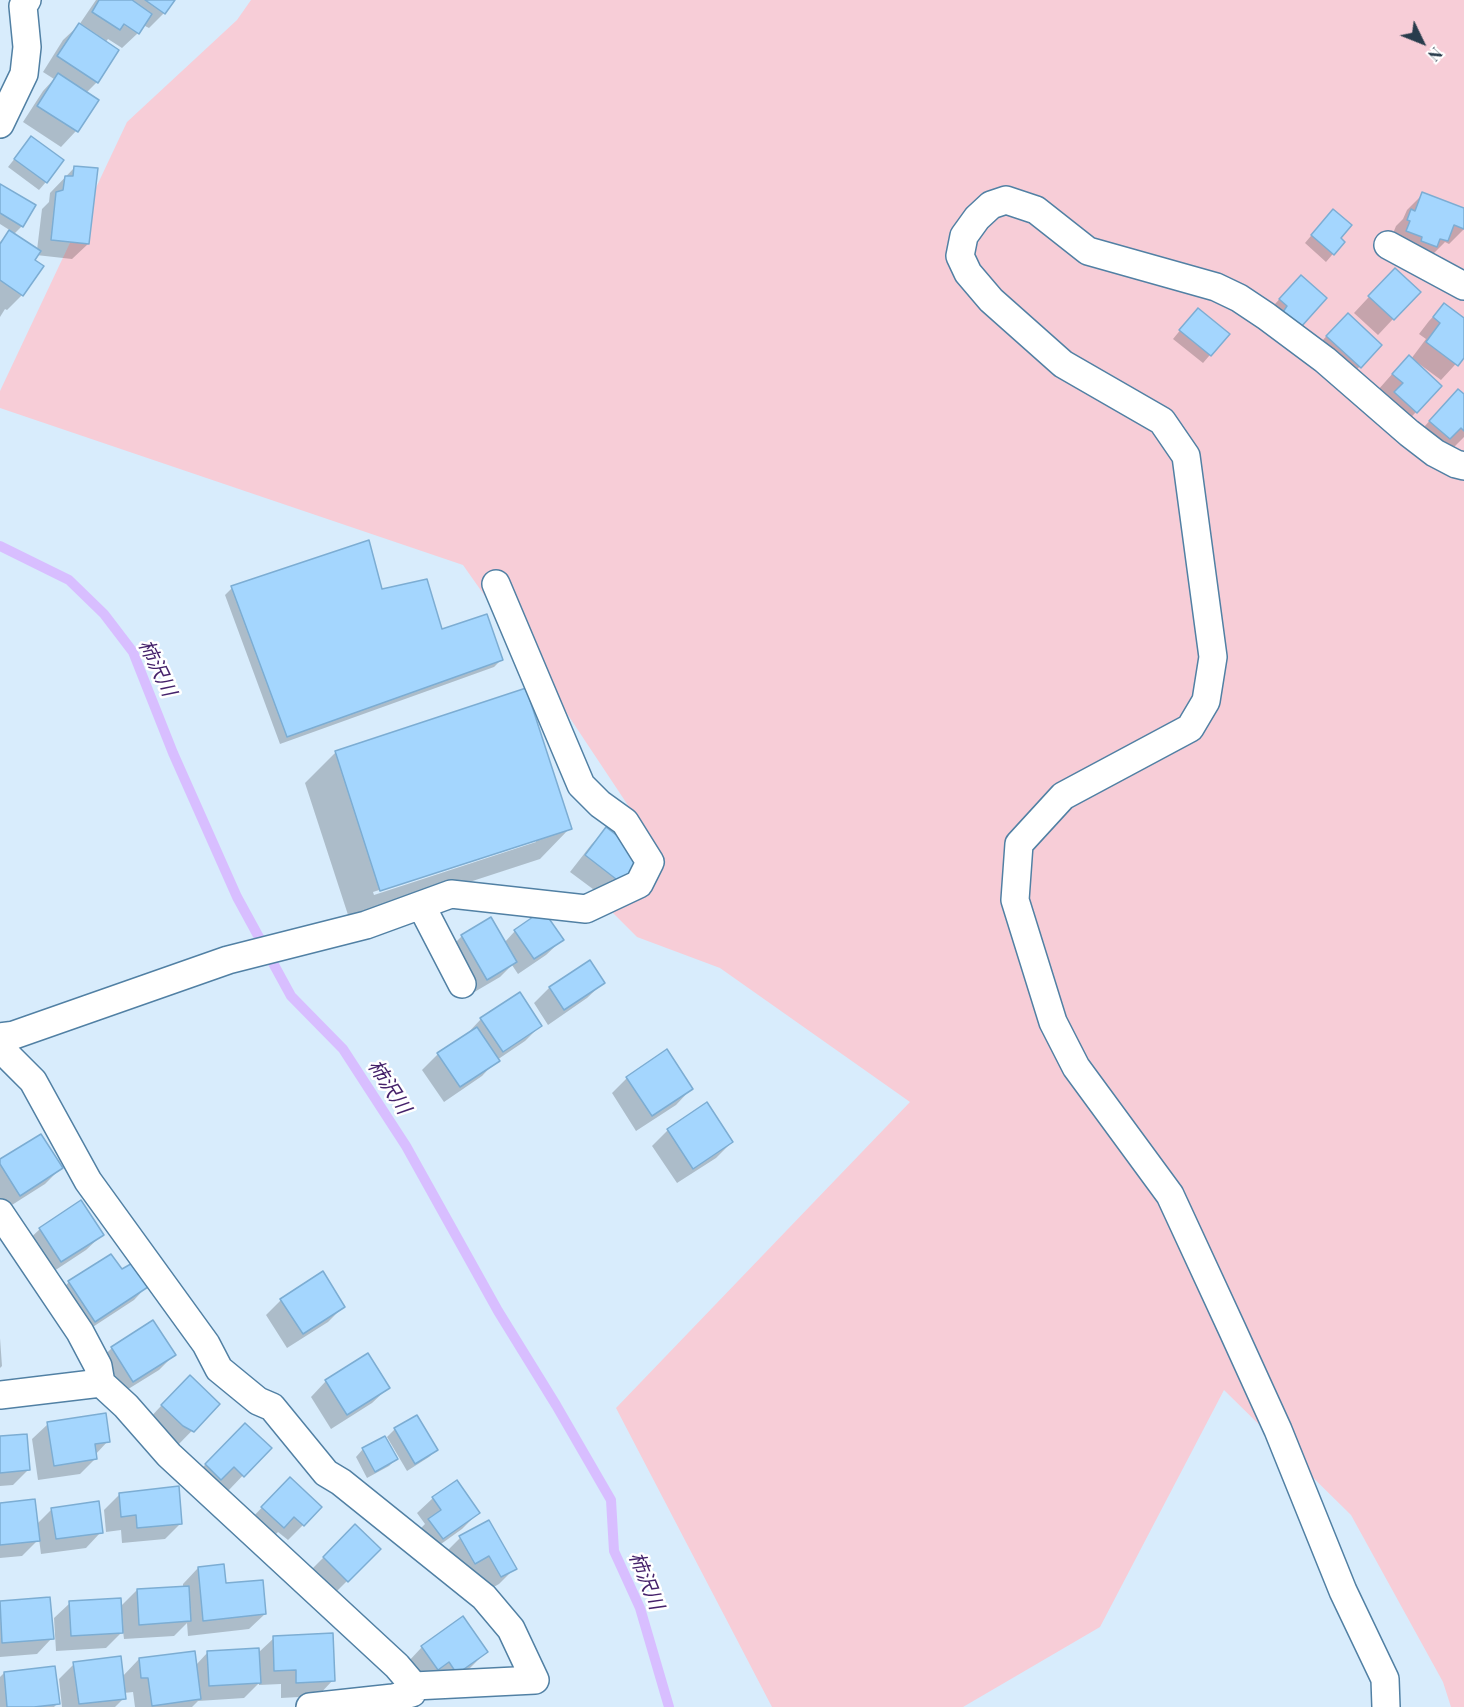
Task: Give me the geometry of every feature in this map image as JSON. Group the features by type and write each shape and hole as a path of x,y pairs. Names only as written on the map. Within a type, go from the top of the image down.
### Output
{"street":[{"path":"2,115 24,74 27,47 21,2"},
{"path":"1386,1707 1385,1679 1343,1591 1278,1430 1232,1329 1170,1196 1071,1058 1053,1022 1015,900 1019,844 1063,796 1190,728 1206,701 1213,657 1185,456 1162,422 1063,364 991,300 968,273 960,256 964,236 977,218 992,206 1006,200 1036,210 1088,251 1216,287 1239,298 1266,316 1325,360 1435,453 1464,466"},
{"path":"1388,245 1464,286"},
{"path":"0,1037 14,1035 228,960 351,929 451,894 586,909 639,884 651,862 625,822 600,804 581,784 496,584"},
{"path":"421,905 462,984"},
{"path":"0,1048 33,1081 88,1181 206,1344 219,1369 258,1401 272,1407 326,1473 341,1482 484,1597 512,1629 535,1680 414,1686"},
{"path":"0,1213 80,1332 99,1366 101,1383 126,1406 169,1455 398,1666 414,1686"},
{"path":"0,1395 101,1383"},
{"path":"310,1707 393,1698 412,1693 414,1686"}],"shaded area":[{"path":"251,0 1464,0 1464,1707 1451,1707 1443,1682 1351,1515 1224,1390 1100,1627 963,1707 772,1707 616,1408 910,1102 720,968 637,937 610,910 649,837 554,694 463,565 0,408 0,391 127,122 237,20"}],"building":[{"path":"99,0 132,0 152,14 139,34 124,24 120,30 92,12"},
{"path":"145,0 175,0 165,14"},
{"path":"79,23 119,50 98,83 57,56"},
{"path":"58,73 99,100 78,132 37,106"},
{"path":"31,136 64,160 47,183 14,159"},
{"path":"74,166 98,168 89,244 51,240 56,192 63,190 65,176 73,176"},
{"path":"0,184 36,205 23,227 0,213"},
{"path":"1422,192 1464,208 1464,229 1454,225 1448,241 1440,239 1437,247 1421,241 1422,237 1406,231 1411,209 1415,211"},
{"path":"1333,209 1352,225 1341,238 1345,242 1334,255 1311,235"},
{"path":"9,230 41,251 35,260 44,266 23,296 0,280 0,244"},
{"path":"1395,268 1421,292 1394,320 1368,296"},
{"path":"1301,275 1327,298 1301,327 1283,312 1287,306 1279,299"},
{"path":"1444,303 1464,318 1464,358 1458,366 1426,342 1440,323 1433,317"},
{"path":"1198,308 1230,334 1211,356 1179,330"},
{"path":"1348,313 1382,345 1361,368 1326,336"},
{"path":"1409,355 1442,386 1417,413 1394,392 1403,383 1392,374"},
{"path":"1458,389 1464,394 1464,431 1461,428 1450,439 1429,421"},
{"path":"369,540 382,589 427,579 442,629 487,614 503,660 287,737 231,586"},
{"path":"526,688 572,829 380,891 335,751"},
{"path":"606,827 647,859 625,886 585,855"},
{"path":"543,910 564,940 534,959 514,930"},
{"path":"491,917 517,962 487,980 461,935"},
{"path":"590,960 605,983 564,1010 549,987"},
{"path":"520,992 542,1026 503,1052 480,1018"},
{"path":"477,1027 500,1061 460,1087 437,1053"},
{"path":"667,1049 693,1089 652,1116 626,1077"},
{"path":"707,1102 733,1142 693,1169 667,1129"},
{"path":"41,1134 63,1168 20,1196 0,1164 0,1159"},
{"path":"81,1200 104,1235 61,1262 39,1228"},
{"path":"111,1254 122,1269 136,1261 151,1285 95,1322 68,1281"},
{"path":"323,1271 345,1307 303,1334 280,1299"},
{"path":"153,1320 176,1355 133,1382 111,1347"},
{"path":"368,1353 390,1388 347,1415 325,1380"},
{"path":"190,1375 220,1404 194,1432 183,1426 161,1405"},
{"path":"106,1413 110,1442 95,1444 97,1459 54,1466 47,1422"},
{"path":"417,1415 438,1450 415,1464 394,1428"},
{"path":"245,1423 272,1448 244,1477 234,1467 221,1480 205,1464"},
{"path":"27,1434 30,1470 0,1473 0,1436"},
{"path":"385,1436 398,1459 375,1472 362,1448"},
{"path":"290,1477 322,1507 304,1526 294,1517 284,1528 261,1507"},
{"path":"457,1480 480,1513 443,1539 428,1519 441,1510 432,1497"},
{"path":"179,1486 182,1524 137,1528 136,1515 121,1517 119,1493"},
{"path":"35,1499 40,1541 0,1545 0,1503"},
{"path":"99,1501 103,1533 56,1539 51,1508"},
{"path":"489,1520 517,1569 501,1577 489,1556 475,1564 459,1536"},
{"path":"355,1524 381,1549 348,1582 323,1557"},
{"path":"224,1564 226,1583 263,1580 266,1614 203,1621 198,1567"},
{"path":"189,1586 191,1621 139,1625 137,1589"},
{"path":"50,1597 54,1639 2,1643 0,1601"},
{"path":"121,1598 123,1633 71,1636 69,1601"},
{"path":"463,1616 488,1652 457,1674 449,1662 438,1670 421,1646"},
{"path":"333,1633 335,1681 296,1683 296,1670 274,1671 273,1636"},
{"path":"259,1648 261,1683 209,1686 207,1651"},
{"path":"195,1651 201,1699 152,1706 148,1678 141,1678 139,1658"},
{"path":"121,1656 126,1699 79,1704 73,1662"},
{"path":"55,1666 60,1704 7,1707 4,1672"}],"waterway":[{"name":"柿沢川","path":"0,546 69,580 104,614 133,652 173,753 237,897 291,996 343,1049 406,1146 498,1311 611,1500 614,1551 640,1608 669,1707"}]}
